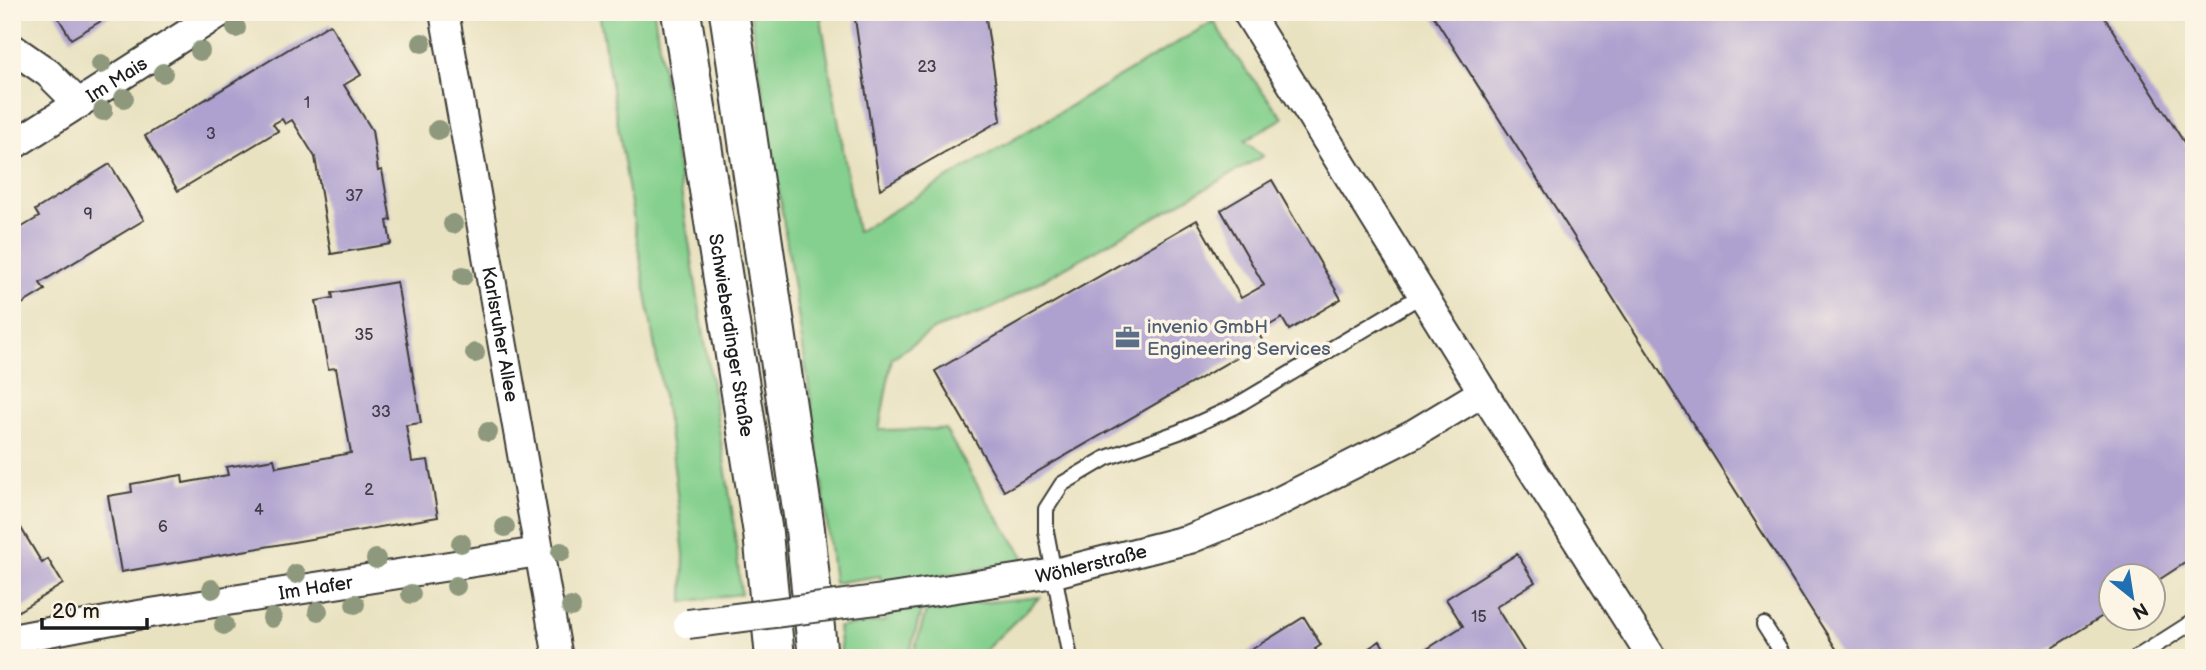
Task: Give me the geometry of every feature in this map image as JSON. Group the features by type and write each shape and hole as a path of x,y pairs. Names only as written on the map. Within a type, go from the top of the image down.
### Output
{"main road":[{"name":"Schwieberdinger Straße","path":"681,12 763,533 775,658"},
{"path":"729,12 805,529 818,658"}],"street":[{"name":"Im Mais","path":"12,146 221,12"},
{"name":"Karlsruher Allee","path":"444,12 558,658"},
{"path":"1247,12 1652,658"},
{"path":"12,48 48,74 79,104"},
{"name":"Wöhlerstraße","path":"683,616 884,599 1055,573 1190,538 1264,509 1415,433 1483,392"},
{"name":"Im Hafer","path":"12,639 138,615 538,552"}],"lane":[{"path":"1070,658 1046,531 1046,509 1062,484 1106,458 1179,432 1234,407 1422,295"},
{"path":"2136,658 2194,621"},
{"path":"1764,625 1784,658"}],"green space":[{"path":"599,12 654,12 733,516 741,594 683,602 684,555 672,450"},
{"path":"750,12 820,12 857,232 1214,21 1230,49 1283,118 1245,141 1263,156 993,308 935,329 892,358 879,430 945,429 986,500 1027,561 882,586 880,576 834,583 806,368"},
{"path":"1040,597 977,658 912,658 927,608"},
{"path":"922,608 908,658 842,658 838,627 886,621 885,612"}],"building":[{"path":"55,12 116,12 71,39"},
{"path":"854,12 985,12 1001,120 880,189"},
{"path":"1431,12 2101,12 2194,158 2194,557 2168,574 2168,562 2098,562 2098,619 2036,658 1842,658"},
{"path":"330,24 361,75 344,85 372,130 378,171 382,170 391,220 387,221 391,244 331,254 315,157 292,120 285,124 282,119 273,124 278,131 178,191 145,136"},
{"path":"110,164 144,220 40,283 45,290 12,310 12,233 39,217 35,210"},
{"name":"invenio GmbH Engineering Services","path":"1272,180 1341,299 1289,330 1282,318 1258,332 1263,342 1004,491 935,371 1197,220 1241,298 1264,285 1221,210"},
{"path":"397,282 421,423 406,425 412,462 428,460 438,517 121,572 108,496 132,492 131,484 182,475 183,483 228,475 226,467 274,459 276,467 351,453 336,368 328,369 316,301 333,298 332,293"},
{"path":"12,513 42,563 48,559 63,584 12,615"},
{"path":"1517,554 1535,582 1496,607 1528,658 1413,658 1463,626 1446,599"},
{"path":"1304,617 1321,645 1315,649 1321,658 1249,658 1246,653"},
{"path":"1380,641 1390,658 1354,658"}],"place":[{"name":"invenio GmbH Engineering Services","path":"1127,337"}]}
